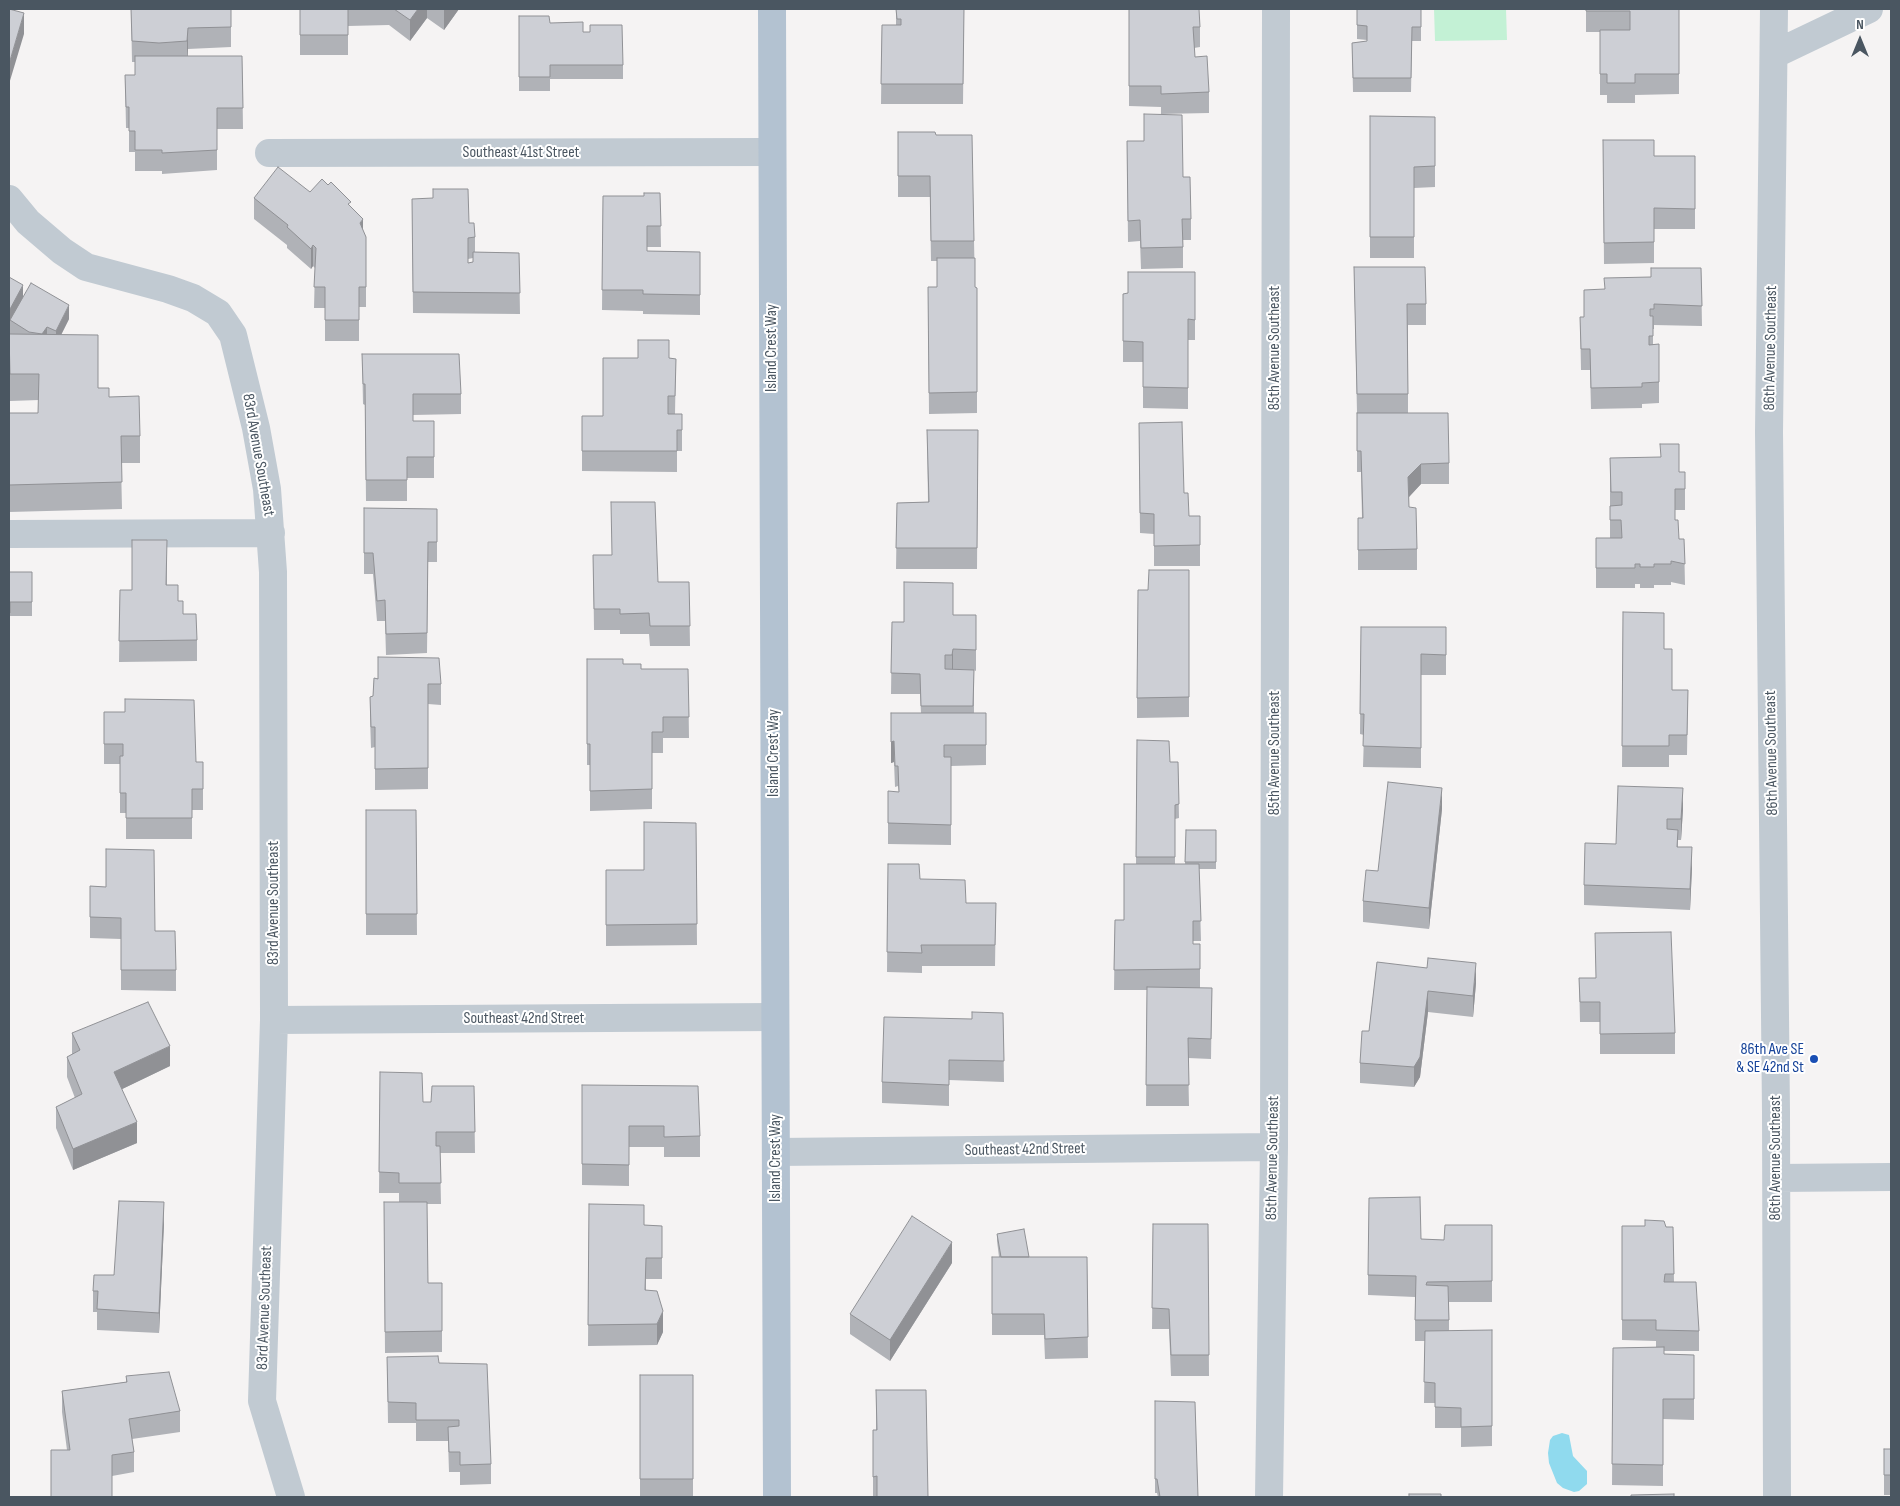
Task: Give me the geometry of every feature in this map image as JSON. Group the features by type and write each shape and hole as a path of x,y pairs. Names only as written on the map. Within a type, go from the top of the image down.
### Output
{"main road":[{"name":"Island Crest Way","path":"772,9 777,1497"}],"street":[{"name":"85th Avenue Southeast","path":"1269,1497 1274,1147 1276,9"},
{"name":"86th Avenue Southeast","path":"1774,9 1775,54 1769,441 1777,1178 1777,1497"},
{"path":"1775,54 1868,9"},
{"name":"Southeast 41st Street","path":"269,153 772,152"},
{"name":"83rd Avenue Southeast","path":"9,199 28,222 62,252 86,268 176,292 193,298 218,313 233,335 256,428 268,489 274,572 274,1020 262,1401 291,1497"},
{"path":"9,534 271,533"},
{"name":"Southeast 42nd Street","path":"274,1020 774,1017"},
{"name":"Southeast 42nd Street","path":"777,1152 1274,1147"},
{"path":"1777,1178 1891,1177"}],"green space":[{"path":"1434,9 1506,9 1507,40 1435,41"}],"water":[{"path":"1562,1433 1569,1435 1573,1456 1587,1471 1587,1484 1579,1491 1574,1492 1563,1488 1557,1483 1549,1463 1550,1440 1553,1436"}],"building":[{"path":"9,9 24,13 9,64"},
{"path":"131,9 231,9 231,27 188,28 187,41 159,43 132,41"},
{"path":"300,9 348,9 348,35 300,35"},
{"path":"394,9 418,9 410,20"},
{"path":"896,9 964,9 963,84 881,84 882,25 901,25 901,19 897,19"},
{"path":"1129,9 1199,9 1200,27 1193,27 1195,57 1207,56 1209,92 1161,94 1161,86 1129,86"},
{"path":"1357,9 1421,9 1421,27 1412,27 1411,78 1353,78 1352,43 1367,41 1367,26 1357,25"},
{"path":"1586,9 1679,9 1679,74 1635,74 1635,83 1607,83 1607,74 1600,74 1600,30 1630,30 1630,11 1586,11"},
{"path":"519,16 549,16 550,23 583,22 583,32 590,32 590,25 622,25 623,65 550,65 550,77 519,77"},
{"path":"135,56 242,56 243,108 217,108 217,150 162,153 162,150 135,150 135,131 129,131 129,107 126,107 125,75 135,75"},
{"path":"1144,114 1182,115 1183,177 1190,177 1191,219 1182,219 1183,247 1141,248 1140,220 1128,221 1127,141 1144,141"},
{"path":"1370,116 1435,117 1435,166 1414,167 1414,237 1370,237"},
{"path":"898,132 972,135 974,241 931,241 930,176 898,176"},
{"path":"1603,140 1654,140 1654,156 1695,156 1695,209 1654,208 1654,242 1604,243"},
{"path":"278,167 310,192 322,179 328,185 331,182 351,202 348,204 363,219 360,223 366,237 366,287 359,287 359,320 325,320 325,287 314,287 316,248 313,245 311,249 287,227 288,225 254,198"},
{"path":"433,189 468,189 469,223 474,223 475,237 468,238 468,263 473,262 473,252 519,253 520,293 413,292 412,199 433,198"},
{"path":"644,193 660,193 661,226 647,226 647,251 700,252 700,295 643,294 643,290 602,290 603,196 644,196"},
{"path":"937,258 975,258 975,287 977,288 977,392 929,393 928,287 937,287"},
{"path":"1354,267 1425,267 1426,304 1407,304 1408,394 1357,394"},
{"path":"1651,268 1701,268 1702,306 1654,304 1654,309 1650,309 1650,316 1653,316 1653,336 1649,336 1649,345 1659,344 1659,382 1642,383 1642,387 1591,388 1590,349 1581,349 1580,317 1584,317 1584,290 1605,289 1604,278 1651,277"},
{"path":"1128,272 1195,272 1195,320 1188,319 1188,388 1143,387 1143,342 1123,341 1123,294 1128,293"},
{"path":"9,277 23,285 9,311"},
{"path":"31,283 69,305 56,331 47,327 42,334 29,332 10,320"},
{"path":"9,334 98,335 98,388 109,388 109,397 139,396 140,436 121,436 122,482 9,485 9,413 38,413 39,374 10,374"},
{"path":"638,340 669,340 669,358 676,359 675,396 668,396 668,414 682,414 682,430 677,430 677,451 582,451 582,416 603,416 603,358 638,358"},
{"path":"362,354 459,354 461,394 413,394 413,421 434,421 434,457 407,457 407,480 366,480 365,384 363,384"},
{"path":"1357,413 1448,413 1449,463 1421,464 1408,477 1409,507 1416,508 1417,549 1358,550 1358,518 1363,518 1361,451 1357,451"},
{"path":"1182,422 1184,493 1188,493 1189,516 1200,516 1200,545 1154,546 1154,514 1140,513 1139,423"},
{"path":"927,430 978,430 977,548 896,548 897,503 929,502"},
{"path":"1660,444 1679,444 1679,472 1685,472 1685,489 1675,489 1675,520 1678,520 1679,539 1684,539 1685,564 1671,561 1671,564 1654,564 1654,567 1640,567 1640,564 1635,564 1635,568 1596,568 1596,538 1622,538 1621,520 1610,520 1610,506 1622,505 1622,492 1611,492 1610,458 1661,457"},
{"path":"611,502 655,502 658,582 689,582 690,626 650,626 649,613 620,614 620,609 594,609 593,555 612,555"},
{"path":"364,508 437,509 437,542 428,542 427,633 386,634 385,600 377,601 373,553 364,553"},
{"path":"132,540 167,540 166,585 178,585 178,601 183,601 183,614 196,614 197,640 119,641 120,590 132,590"},
{"path":"1149,570 1189,570 1189,697 1137,698 1138,590 1148,590"},
{"path":"9,572 32,572 32,602 10,602 10,613 9,613"},
{"path":"904,582 953,583 953,615 976,615 976,650 953,649 952,655 945,655 945,669 974,670 973,706 921,706 920,674 891,673 892,622 904,622"},
{"path":"1623,612 1664,613 1664,649 1672,649 1672,690 1688,690 1687,735 1669,735 1669,746 1622,746"},
{"path":"1361,627 1446,627 1446,655 1421,654 1421,748 1363,746 1364,714 1360,714"},
{"path":"378,657 439,658 441,684 428,684 428,768 375,769 375,727 371,727 370,697 373,696 374,678 378,679"},
{"path":"587,659 623,659 623,664 641,664 641,669 688,669 689,717 663,717 663,732 652,732 652,789 590,791 590,744 587,744"},
{"path":"125,699 194,700 196,762 203,762 203,789 192,789 192,818 126,818 126,793 120,793 120,756 123,756 123,744 104,744 104,712 125,712"},
{"path":"891,713 986,713 986,745 944,745 944,757 951,757 951,825 888,823 888,791 899,792 898,766 895,766 894,741 891,742"},
{"path":"1137,740 1169,741 1170,762 1178,762 1179,804 1175,805 1175,857 1136,857"},
{"path":"1388,782 1442,788 1429,908 1363,901 1366,870 1378,871"},
{"path":"1618,786 1683,788 1681,819 1667,819 1667,829 1678,830 1677,847 1692,847 1690,889 1584,885 1585,843 1616,844"},
{"path":"366,810 416,810 417,914 366,914"},
{"path":"644,822 696,823 697,924 606,925 606,870 644,870"},
{"path":"1186,830 1216,830 1216,862 1185,862"},
{"path":"106,849 154,850 155,931 175,931 176,970 121,970 121,918 90,917 90,886 106,887"},
{"path":"888,864 919,864 920,879 965,880 966,903 996,903 995,945 921,945 922,953 887,952"},
{"path":"1124,864 1199,864 1201,921 1193,921 1193,944 1200,944 1200,969 1114,970 1115,920 1124,920"},
{"path":"1671,932 1675,1033 1600,1034 1600,1002 1580,1002 1579,978 1596,978 1595,933"},
{"path":"1428,958 1476,963 1473,996 1428,991 1420,1057 1414,1067 1360,1063 1362,1031 1369,1031 1377,962 1427,968"},
{"path":"1147,987 1212,988 1211,1039 1188,1038 1189,1085 1146,1085"},
{"path":"148,1002 170,1046 114,1072 137,1122 73,1149 56,1107 82,1094 67,1057 80,1050 72,1033"},
{"path":"972,1012 1003,1013 1004,1061 949,1060 949,1085 882,1082 884,1017 972,1019"},
{"path":"380,1072 422,1073 423,1102 431,1102 432,1086 474,1086 475,1132 436,1132 436,1146 440,1146 441,1183 399,1183 399,1173 379,1172"},
{"path":"582,1085 698,1086 700,1136 664,1137 664,1126 629,1126 629,1165 582,1164"},
{"path":"1420,1197 1421,1239 1444,1240 1445,1225 1492,1225 1492,1281 1427,1282 1426,1285 1448,1286 1449,1320 1415,1320 1416,1276 1368,1275 1369,1198"},
{"path":"119,1201 164,1202 159,1313 97,1309 98,1291 93,1291 94,1275 114,1275"},
{"path":"384,1202 427,1202 428,1283 442,1283 442,1331 385,1332"},
{"path":"589,1204 644,1205 644,1225 662,1226 662,1258 646,1258 645,1290 657,1291 663,1311 657,1324 588,1325"},
{"path":"912,1216 952,1242 890,1340 850,1314"},
{"path":"1645,1220 1664,1221 1666,1227 1673,1227 1674,1274 1665,1274 1664,1282 1696,1282 1699,1331 1656,1330 1656,1320 1622,1320 1622,1226 1645,1226"},
{"path":"1153,1224 1208,1224 1209,1355 1171,1355 1169,1309 1152,1308"},
{"path":"1024,1229 1029,1257 1001,1257 997,1234"},
{"path":"992,1257 1087,1257 1088,1337 1045,1339 1044,1314 992,1314"},
{"path":"1492,1330 1492,1426 1461,1427 1461,1408 1435,1407 1435,1383 1424,1382 1425,1331"},
{"path":"1664,1347 1664,1354 1694,1355 1694,1399 1663,1399 1663,1465 1612,1464 1613,1348"},
{"path":"438,1356 439,1363 487,1364 491,1464 460,1465 460,1452 449,1452 448,1427 459,1426 459,1420 416,1420 416,1403 388,1402 387,1357"},
{"path":"169,1372 180,1411 129,1419 134,1452 112,1455 112,1497 51,1497 51,1450 70,1450 62,1391 127,1382 126,1376"},
{"path":"640,1375 693,1375 693,1479 640,1479"},
{"path":"876,1390 926,1390 928,1497 877,1497 877,1476 873,1477 873,1430 877,1430"},
{"path":"1155,1401 1195,1402 1198,1497 1160,1497 1157,1479 1155,1479"},
{"path":"1884,1449 1891,1449 1891,1475 1884,1475"},
{"path":"1409,1494 1441,1494 1441,1497 1409,1497"},
{"path":"1674,1494 1674,1497 1631,1497 1631,1495"}],"place":[{"name":"86th Ave SE & SE 42nd St","path":"1814,1059"}]}
